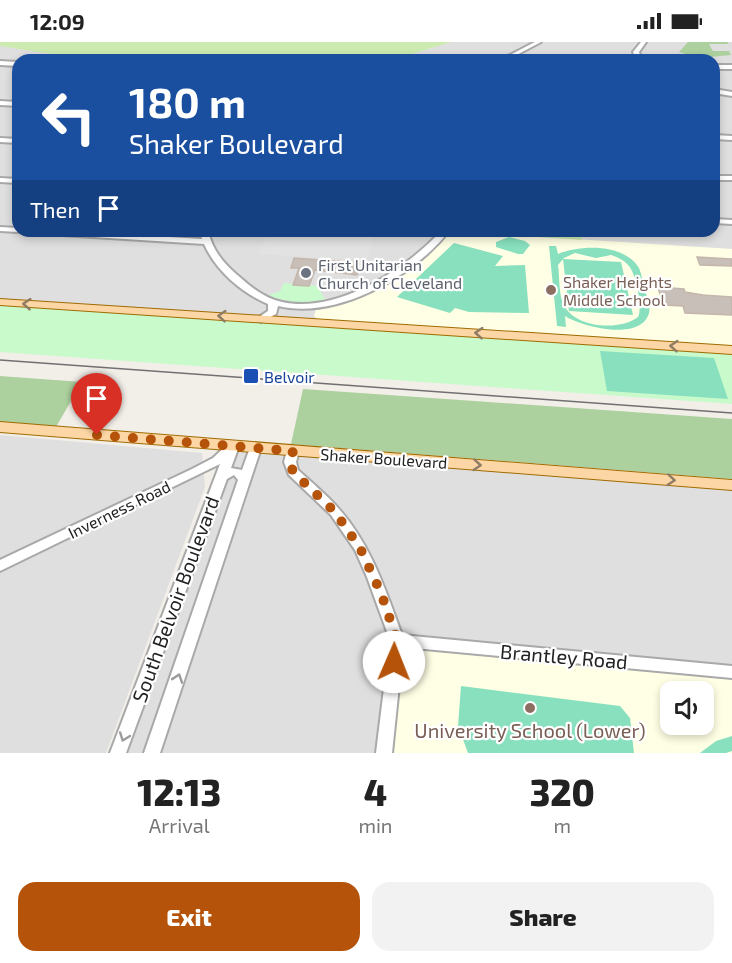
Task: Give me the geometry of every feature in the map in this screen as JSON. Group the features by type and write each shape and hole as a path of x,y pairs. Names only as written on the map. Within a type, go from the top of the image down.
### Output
{"main road":[{"path":"0,302 732,350"},
{"name":"Shaker Boulevard","path":"0,427 732,485"}],"street":[{"path":"516,54 539,42"},
{"path":"125,237 205,242"},
{"path":"205,237 212,255 230,274 249,289 273,302 292,306 314,306 358,292 393,275 422,257 440,237"},
{"path":"261,319 273,312 273,302"},
{"path":"314,306 309,314 314,322"},
{"name":"South Belvoir Boulevard","path":"118,753 233,446"},
{"name":"Inverness Road","path":"0,566 196,472 219,459 233,446"},
{"name":"South Belvoir Boulevard","path":"152,753 255,448"},
{"path":"293,451 290,462 293,472 335,512 360,548 379,588 397,640 384,753"},
{"path":"222,476 236,471 244,478"},
{"name":"Brantley Road","path":"397,640 732,672"}],"shaded area":[{"path":"452,42 732,42 732,350 0,302 0,46 60,54 12,54 12,237 720,237 720,54 411,54"},
{"path":"266,237 374,237 368,260 259,254"},
{"name":"Shaker Heights Middle School","path":"444,237 543,237 732,249 732,347 319,320 314,316 316,309 340,301 409,269 433,251"},
{"path":"0,435 202,453 205,487 106,753 0,753"},
{"path":"233,446 732,485 732,753 118,753"},
{"name":"University School (Lower)","path":"397,640 732,672 732,753 384,753"}],"green space":[{"path":"0,42 452,42 411,54 51,54 0,46"},
{"path":"688,42 727,42 729,44 709,44 713,51 729,51 731,55 720,56 720,54 679,52"},
{"path":"509,237 525,241 530,245 523,254 496,247 496,242"},
{"path":"538,237 582,237 582,240"},
{"path":"454,243 503,256 495,266 525,265 529,313 469,312 455,308 450,313 397,297"},
{"path":"549,246 556,246 558,254 589,248 613,250 632,260 639,268 650,307 644,322 623,330 610,330 584,324 565,316 566,327 557,326","holes":["575,253 596,258 611,255 622,260 631,269 639,298 638,317 621,324 599,325 579,319 565,307 560,292 558,265 564,258"]},
{"path":"563,259 621,262 633,315 569,311"},
{"path":"284,283 318,286 325,300 298,303 267,296 280,291"},
{"path":"0,302 732,350 732,404 0,352"},
{"path":"600,351 714,358 728,399 607,391"},
{"path":"0,376 82,382 56,427 0,423"},
{"path":"303,389 732,419 732,479 291,444"},
{"path":"461,686 620,706 630,718 634,753 468,753 458,726"},
{"path":"732,736 732,751 700,753 716,741"}],"building":[{"name":"Shaker Heights Middle School","path":"697,257 732,259 732,266 700,265"},
{"name":"First Unitarian Church of Cleveland","path":"294,258 360,262 357,275 315,270 309,286 293,285 299,268 291,268"},
{"name":"Shaker Heights Middle School","path":"658,287 684,289 685,292 703,295 732,297 732,315 685,313 683,306 663,305"}],"tram line":[{"path":"0,360 732,413"}],"place":[{"name":"First Unitarian Church of Cleveland","path":"306,273"},
{"name":"Shaker Heights Middle School","path":"551,290"},
{"name":"Belvoir","path":"251,376"},
{"name":"University School (Lower)","path":"530,708"}],"route":[{"path":"97,435 293,451 290,462 293,472 335,512 350,530 374,577 397,640 394,662"}]}
